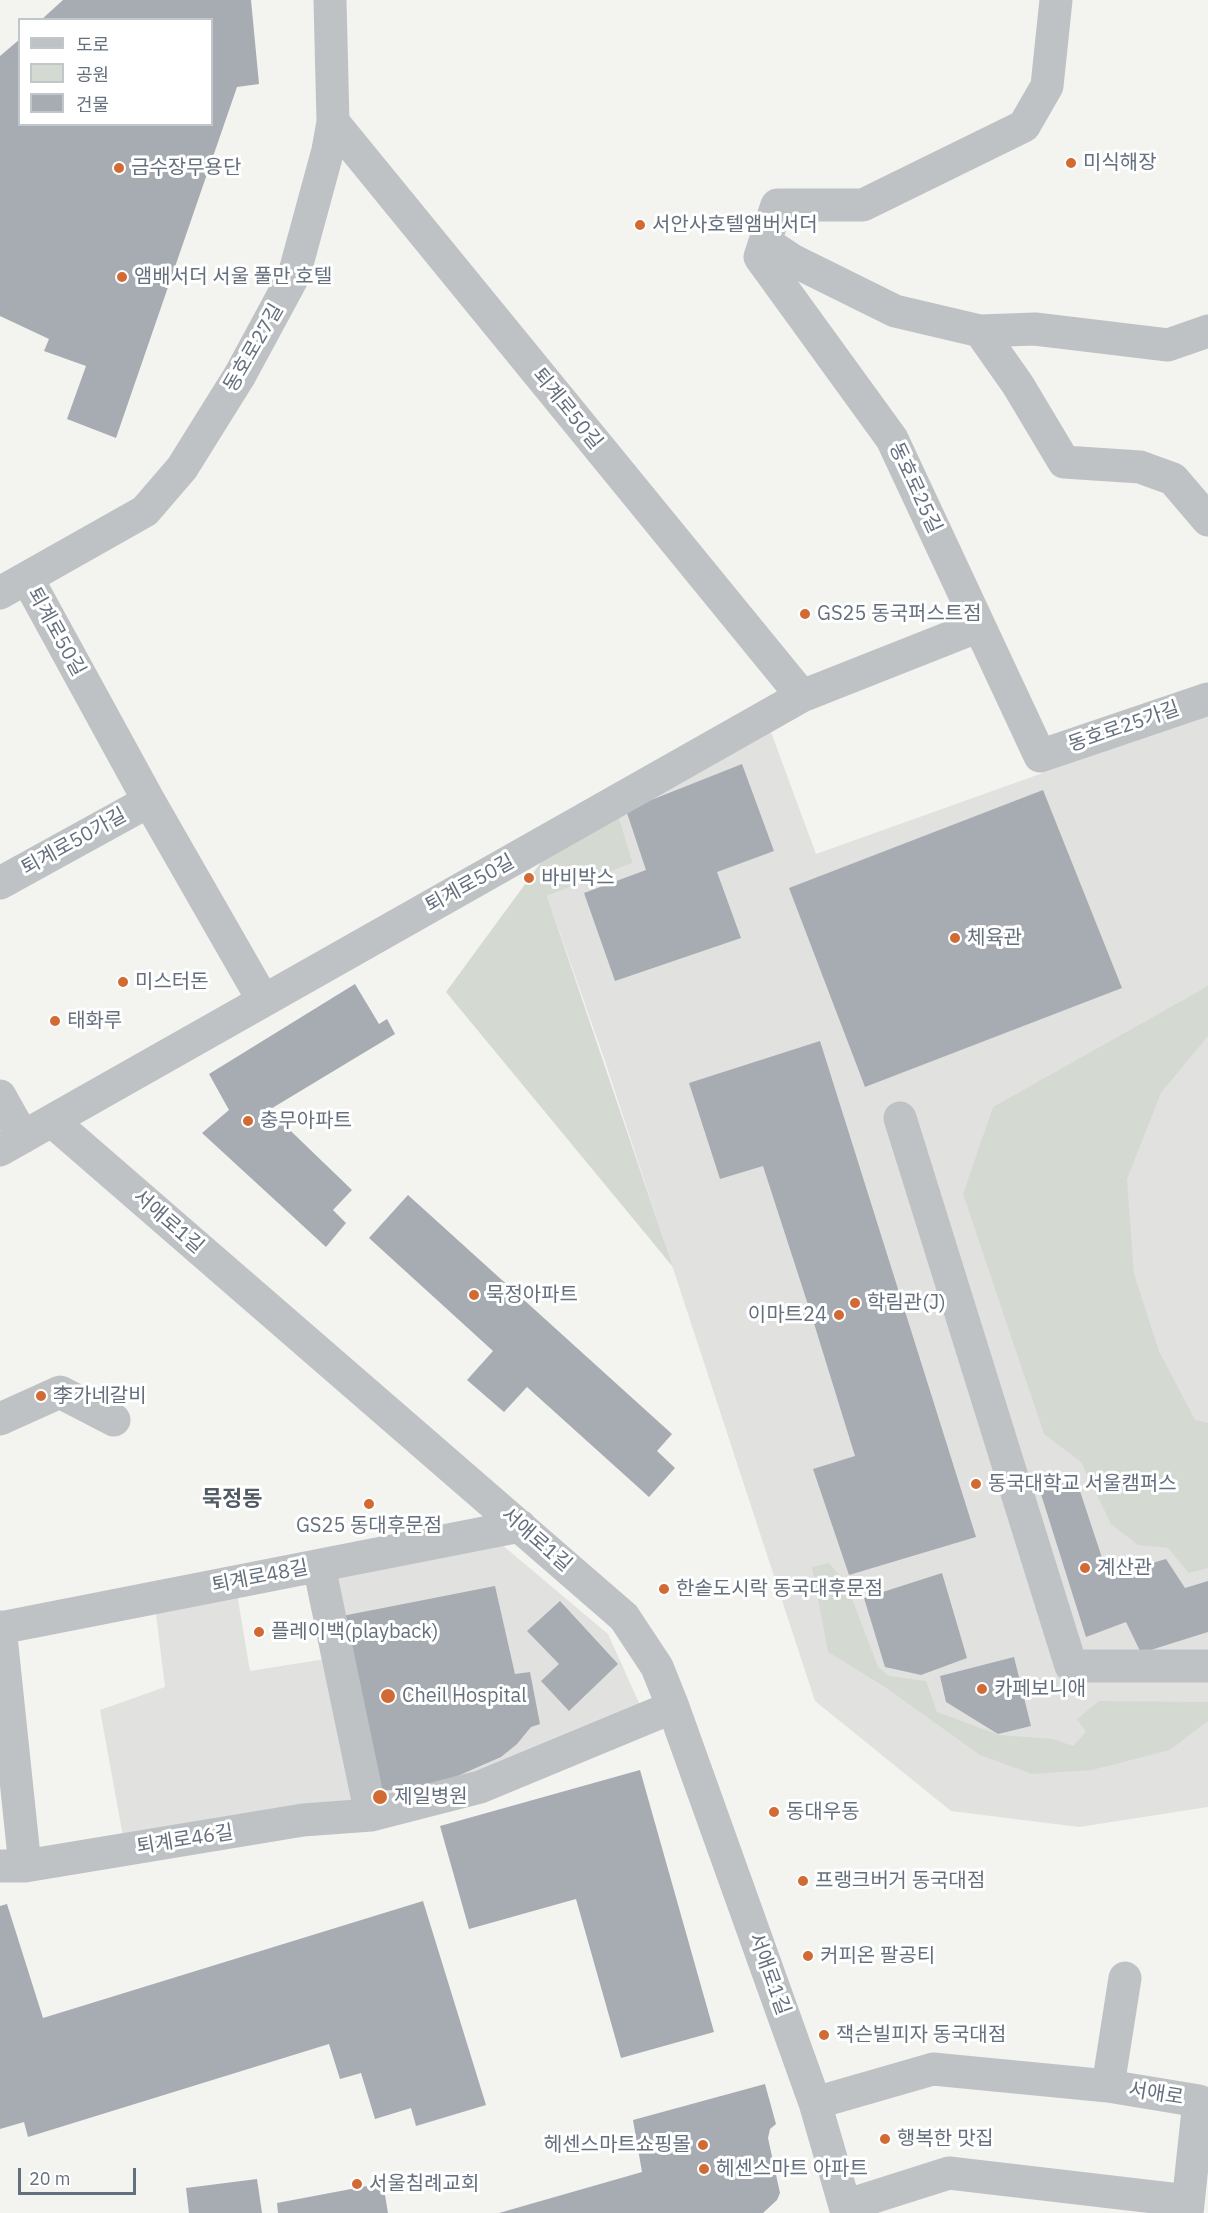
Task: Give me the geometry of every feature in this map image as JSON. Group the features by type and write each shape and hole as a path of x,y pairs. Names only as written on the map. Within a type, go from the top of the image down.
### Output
{"street":[{"name":"동호로27길","path":"13,585 145,511 182,468 240,375 294,275 328,150 333,122 333,39 330,0"},
{"name":"동호로25길","path":"1040,756 892,439 760,257 777,205 862,205 1024,126 1047,86 1056,0"},
{"name":"퇴계로50길","path":"333,122 802,696"},
{"path":"765,242 792,260 895,311 980,331 1035,329 1168,345 1208,331"},
{"path":"980,331 1018,385 1064,462 1140,467 1173,479 1208,520"},
{"name":"퇴계로50길","path":"13,585 149,801 263,1000"},
{"name":"퇴계로50길","path":"0,1096 11,1143 802,696 980,626"},
{"name":"동호로25가길","path":"1040,756 1208,699"},
{"name":"퇴계로50가길","path":"0,883 149,801"},
{"path":"900,1118 1057,1650 1071,1666 1208,1666"},
{"name":"서애로1길","path":"52,1120 624,1617 657,1667 673,1707 815,2103 846,2209 949,2173 1187,2207"},
{"path":"0,1419 60,1392 114,1419"},
{"name":"퇴계로48길","path":"0,1627 520,1526"},
{"path":"319,1566 371,1815"},
{"path":"0,1627 13,1866"},
{"name":"퇴계로46길","path":"13,1866 303,1820 371,1815 480,1787 673,1707"},
{"path":"815,2103 933,2070 1108,2086 1125,1978"},
{"name":"서애로","path":"1108,2086 1199,2101 1187,2207"}],"shaded area":[{"name":"동국대학교 서울캠퍼스","path":"1208,714 1208,1807 1079,1827 951,1811 815,1701 606,1064 547,896 633,863 616,808 771,732 816,854"},
{"name":"Cheil Hospital","path":"488,1533 608,1634 640,1705 480,1787 124,1842 100,1710 165,1687 154,1598 235,1582 250,1671 338,1657 319,1566"}],"green space":[{"path":"616,808 633,863 547,896 673,1267 446,992 542,861"},
{"path":"1208,986 1208,1036 1161,1093 1127,1179 1134,1274 1159,1351 1195,1420 1208,1423 1208,1568 1189,1573 1168,1548 1138,1545 1111,1524 1081,1462 1044,1434 963,1194 993,1107"},
{"path":"829,1563 846,1583 878,1667 889,1676 926,1681 937,1712 999,1735 1053,1739 1073,1746 1086,1732 1077,1719 1099,1701 1208,1702 1208,1721 1170,1750 1092,1770 1032,1774 980,1755 885,1687 828,1652 812,1567"}],"building":[{"path":"63,0 251,0 259,84 237,87 116,438 67,419 86,366 44,351 49,339 0,316 0,56 18,41 18,126 213,126 213,18 43,18"},
{"path":"742,764 774,851 717,872 741,938 615,981 584,893 646,870 626,810"},
{"name":"체육관","path":"1043,790 1122,988 865,1087 789,888"},
{"name":"충무아파트","path":"355,984 379,1024 387,1019 395,1034 269,1110 352,1190 333,1210 346,1223 326,1247 202,1133 229,1110 209,1074"},
{"name":"학림관(J)","path":"820,1041 976,1537 849,1575 813,1469 855,1456 763,1166 720,1179 689,1083"},
{"name":"묵정아파트","path":"408,1195 672,1434 657,1451 675,1468 649,1497 527,1387 504,1412 467,1380 493,1351 369,1238"},
{"name":"계산관","path":"1076,1479 1108,1576 1166,1559 1185,1588 1208,1581 1208,1632 1141,1653 1126,1622 1086,1637 1040,1491"},
{"path":"942,1573 967,1658 921,1675 885,1667 864,1598"},
{"path":"495,1586 515,1674 530,1672 540,1724 531,1727 517,1744 501,1757 446,1781 421,1789 370,1791 337,1617"},
{"path":"560,1601 618,1664 569,1711 541,1681 559,1664 527,1631"},
{"name":"카페보니애","path":"1014,1657 1031,1726 998,1734 946,1702 940,1676"},
{"path":"640,1770 714,2032 621,2058 576,1899 469,1929 440,1826"},
{"path":"423,1901 486,2105 416,2126 411,2108 375,2119 361,2073 340,2079 329,2044 28,2137 24,2122 0,2129 0,1906 7,1904 43,2018"},
{"name":"헤센스마트쇼핑몰","path":"765,2084 776,2124 770,2129 768,2138 780,2193 777,2200 763,2213 499,2213 642,2172 633,2120"},
{"path":"257,2179 262,2213 189,2213 186,2188"},
{"path":"383,2183 388,2213 278,2213 277,2203"}],"place":[{"name":"미식해장","path":"1071,163"},
{"name":"금수장무용단","path":"119,168"},
{"name":"서안사호텔앰버서더","path":"640,225"},
{"name":"앰배서더 서울 풀만 호텔","path":"122,277"},
{"name":"GS25 동국퍼스트점","path":"805,614"},
{"name":"바비박스","path":"529,878"},
{"name":"체육관","path":"955,938"},
{"name":"미스터돈","path":"123,982"},
{"name":"태화루","path":"55,1021"},
{"name":"충무아파트","path":"248,1121"},
{"name":"묵정아파트","path":"474,1295"},
{"name":"학림관(J)","path":"855,1303"},
{"name":"이마트24","path":"839,1315"},
{"name":"李가네갈비","path":"41,1396"},
{"name":"동국대학교 서울캠퍼스","path":"976,1484"},
{"name":"GS25 동대후문점","path":"369,1504"},
{"name":"계산관","path":"1085,1568"},
{"name":"한솥도시락 동국대후문점","path":"664,1589"},
{"name":"플레이백(playback)","path":"259,1632"},
{"name":"카페보니애","path":"982,1689"},
{"name":"Cheil Hospital","path":"388,1696"},
{"name":"제일병원","path":"380,1797"},
{"name":"동대우동","path":"774,1812"},
{"name":"프랭크버거 동국대점","path":"803,1881"},
{"name":"커피온 팔공티","path":"808,1956"},
{"name":"잭슨빌피자 동국대점","path":"824,2035"},
{"name":"행복한 맛집","path":"885,2139"},
{"name":"헤센스마트쇼핑몰","path":"703,2145"},
{"name":"헤센스마트 아파트","path":"704,2169"},
{"name":"서울침례교회","path":"357,2184"}],"district":[{"name":"묵정동","path":"232,1500"}]}
